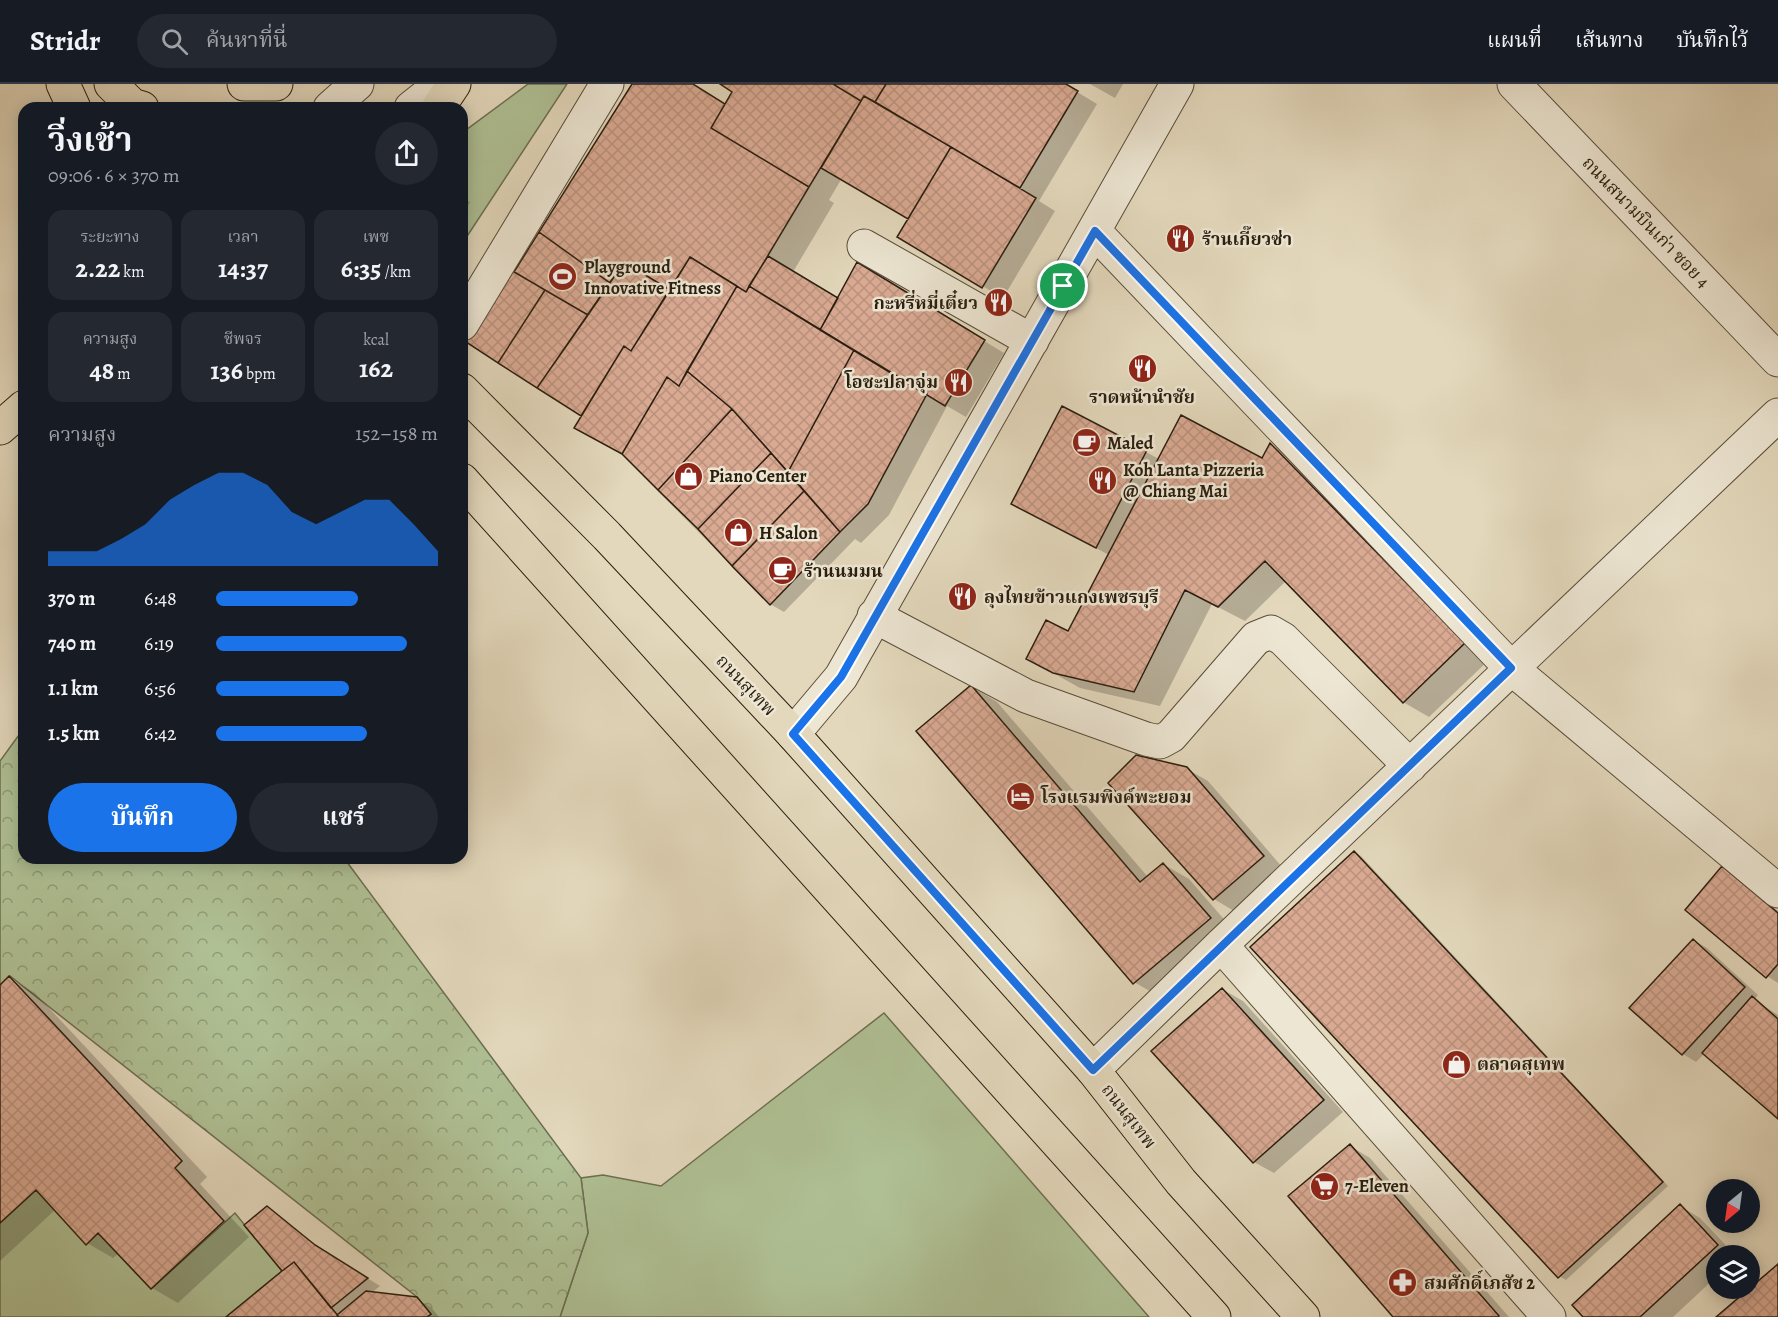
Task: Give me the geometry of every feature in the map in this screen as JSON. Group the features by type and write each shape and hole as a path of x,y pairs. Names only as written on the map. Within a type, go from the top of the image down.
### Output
{"main road":[{"path":"63,84 71,102"},
{"path":"244,84 276,84"},
{"path":"442,102 454,84"},
{"name":"ถนนสุเทพ","path":"468,396 607,536 793,734 1093,1070 1181,1182 1303,1317"},
{"path":"0,428 18,412"},
{"path":"468,487 1214,1317"}],"street":[{"path":"337,102 357,84"},
{"path":"418,102 441,84"},
{"path":"468,314 607,84"},
{"path":"793,734 841,677 1177,84"},
{"name":"ถนนสนามบินเก่า ซอย 4","path":"1514,84 1778,360"},
{"path":"1095,231 1511,668 1778,891"},
{"path":"864,246 1032,341"},
{"path":"1093,1070 1221,945 1778,415"},
{"path":"874,616 1026,696 1146,740 1160,742 1171,736 1256,638 1271,632 1283,639 1410,766"},
{"path":"1221,945 1549,1317"}],"green space":[{"path":"528,84 567,84 468,235 468,129"},
{"path":"18,736 18,864 348,864 581,1178 588,1233 560,1317 427,1317 431,1314 417,1297 10,976 0,985 0,761"},
{"path":"884,1013 1149,1317 560,1317 588,1233 581,1178 603,1175 661,1186"},
{"path":"36,1190 87,1244 98,1233 151,1289 235,1213 282,1271 226,1317 0,1317 0,1223"}],"building":[{"path":"632,84 693,84 725,104 711,128 809,187 746,292 690,257 670,290 624,262 610,283 539,232"},
{"path":"720,84 833,84 861,101 809,187 711,128 732,92"},
{"path":"833,84 886,84 875,102 864,96 861,101"},
{"path":"886,84 1066,84 1078,91 1020,188 875,102"},
{"path":"864,96 951,147 908,219 821,168"},
{"path":"951,147 1036,198 982,288 897,237"},
{"name":"Playground Innovative Fitness","path":"539,232 610,283 588,315 514,272"},
{"path":"768,256 838,298 820,330 749,286"},
{"path":"690,257 737,286 679,386 667,377 622,454 574,428 624,346 631,351"},
{"path":"624,262 670,290 631,351 624,346 581,416 537,388"},
{"path":"857,262 985,340 945,406 820,330"},
{"path":"506,267 545,290 498,363 468,343 468,332"},
{"path":"737,286 746,292 749,286 854,350 788,472 732,409 687,371"},
{"path":"545,290 588,315 537,388 498,363"},
{"path":"854,350 927,394 868,504 840,532 788,472"},
{"path":"687,371 732,409 658,490 622,454 667,377 679,386"},
{"path":"1062,406 1147,450 1096,548 1011,504"},
{"path":"732,409 771,453 698,529 658,490"},
{"path":"1181,415 1262,458 1270,443 1465,643 1403,703 1265,561 1218,607 1185,590 1134,692 1053,673 1026,659 1046,620 1068,631"},
{"path":"771,453 804,491 732,566 698,529"},
{"path":"804,491 840,532 770,605 732,566"},
{"name":"โรงแรมพิงค์พะยอม","path":"971,685 1140,882 1163,863 1211,918 1133,984 916,731"},
{"path":"1136,755 1187,767 1264,856 1213,900 1108,783"},
{"name":"ตลาดสุเทพ","path":"1354,851 1663,1182 1558,1278 1250,947"},
{"path":"1722,866 1778,913 1778,964 1766,978 1685,910"},
{"path":"1693,939 1745,987 1682,1055 1629,1008"},
{"path":"9,976 182,1161 175,1168 224,1221 151,1289 98,1233 86,1245 36,1190 0,1223 0,985"},
{"path":"1222,988 1324,1100 1253,1163 1151,1051"},
{"path":"1752,996 1778,1019 1778,1119 1702,1053"},
{"path":"1350,1144 1498,1317 1393,1317 1288,1196"},
{"path":"1680,1204 1718,1245 1706,1245 1706,1256 1640,1317 1583,1317 1572,1305"},
{"path":"267,1206 315,1245 368,1278 331,1308 294,1262 282,1271 244,1225"},
{"path":"294,1262 339,1317 226,1317 282,1271"},
{"path":"1778,1264 1778,1317 1716,1317 1737,1299 1760,1299 1760,1279"},
{"path":"366,1291 417,1297 431,1314 427,1317 339,1317 337,1315"}],"place":[{"name":"ร้านเกี๊ยวซ่า","path":"1181,239"},
{"name":"Playground Innovative Fitness","path":"563,277"},
{"name":"กะหรี่หมี่เตี๋ยว","path":"999,303"},
{"name":"ราดหน้านำชัย","path":"1142,368"},
{"name":"โอชะปลาจุ่ม","path":"959,382"},
{"name":"Maled","path":"1086,443"},
{"name":"Piano Center","path":"688,476"},
{"name":"Koh Lanta Pizzeria @ Chiang Mai","path":"1102,480"},
{"name":"H Salon","path":"738,533"},
{"name":"ร้านนมมน","path":"783,571"},
{"name":"ลุงไทยข้าวแกงเพชรบุรี","path":"963,597"},
{"name":"โรงแรมพิงค์พะยอม","path":"1020,797"},
{"name":"ตลาดสุเทพ","path":"1456,1064"},
{"name":"7-Eleven","path":"1324,1186"},
{"name":"สมศักดิ์เภสัช 2","path":"1403,1283"}],"route":[{"path":"1095,231 1511,668 1093,1070 793,734 841,677 1063,286 1095,231"}]}
